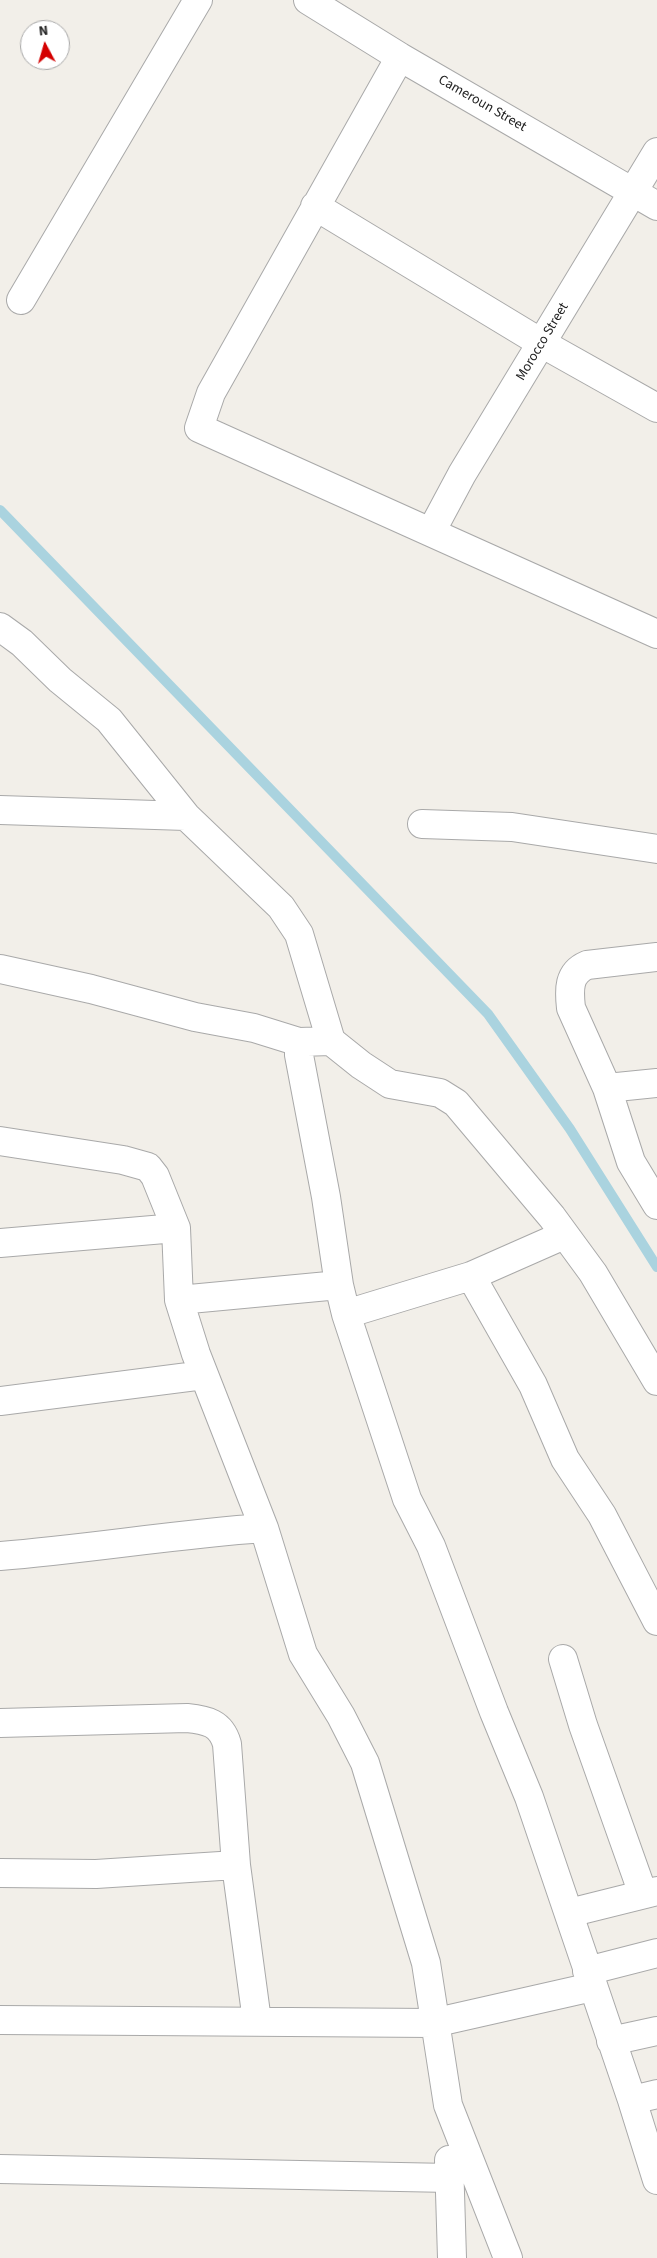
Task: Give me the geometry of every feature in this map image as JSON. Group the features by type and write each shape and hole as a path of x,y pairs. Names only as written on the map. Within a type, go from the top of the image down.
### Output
{"street":[{"path":"21,300 198,0"},
{"name":"Cameroun Street","path":"308,0 400,58 657,206"},
{"path":"400,58 211,393 199,428 657,634"},
{"name":"Morocco Street","path":"431,532 462,474 543,344 632,191 657,152"},
{"path":"315,206 543,344 657,408"},
{"path":"7,639 108,720 186,816 281,907 299,934 331,1041 361,1065 390,1084 436,1092 450,1097 514,1171 593,1273 657,1381"},
{"path":"0,810 186,816"},
{"path":"422,824 512,827 657,849"},
{"path":"657,957 587,965 574,973 571,1008 606,1088 631,1162 657,1205"},
{"path":"0,968 91,989 195,1017 254,1028 299,1042 331,1041"},
{"path":"299,1042 302,1070 326,1197 339,1285 346,1314 407,1499 431,1546 494,1712 529,1797 611,2041 645,2097 657,2178"},
{"path":"606,1088 657,1083"},
{"path":"0,1141 123,1160 148,1167 153,1172 176,1228 179,1300 204,1375 264,1528 303,1654 341,1716 365,1763 426,1964 433,2023 448,2105 452,2258"},
{"path":"0,1243 176,1228"},
{"path":"346,1314 472,1276 564,1235"},
{"path":"472,1276 532,1385 565,1459 602,1516 657,1621"},
{"path":"179,1300 339,1285"},
{"path":"0,1401 204,1375"},
{"path":"0,1556 56,1552 212,1532 264,1528"},
{"path":"563,1659 583,1725 650,1892 569,1914"},
{"path":"0,1723 187,1718 213,1722 224,1733 227,1744 236,1865 256,2021"},
{"path":"0,1873 96,1874 236,1865"},
{"path":"0,2020 433,2023 590,1979 657,1953"},
{"path":"611,2041 657,2031"},
{"path":"448,2105 508,2258"},
{"path":"0,2170 450,2178"}],"waterway":[{"path":"0,510 488,1014 570,1129 657,1267"}]}
